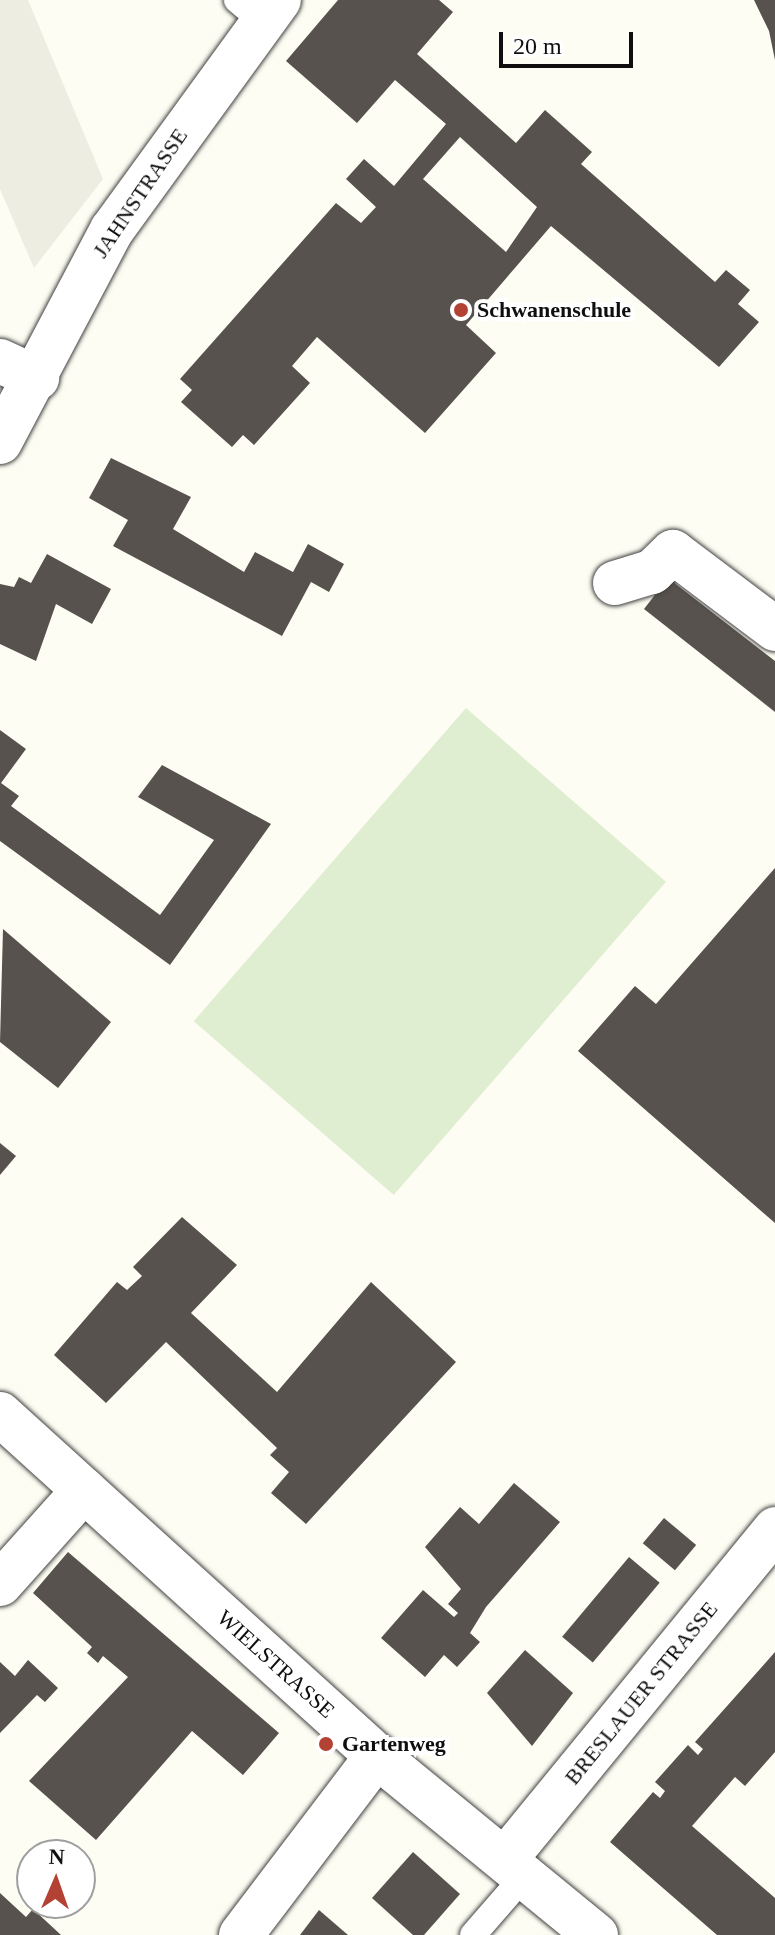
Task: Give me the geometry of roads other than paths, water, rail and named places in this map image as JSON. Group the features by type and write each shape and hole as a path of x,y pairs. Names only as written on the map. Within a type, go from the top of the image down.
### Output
{"street":[{"name":"JAHNSTRASSE","path":"0,442 18,370 259,7"},
{"path":"615,583 652,572 673,552 775,629"},
{"name":"WIELSTRASSE","path":"0,1414 377,1756 516,1865 596,1935"},
{"path":"0,1584 84,1490"},
{"name":"BRESLAUER STRASSE","path":"516,1865 775,1529"},
{"path":"241,1935 377,1756"}],"lane":[{"path":"473,1935 516,1865"}],"place":[{"name":"Schwanenschule","path":"461,310"},
{"name":"Gartenweg","path":"326,1744"}]}
